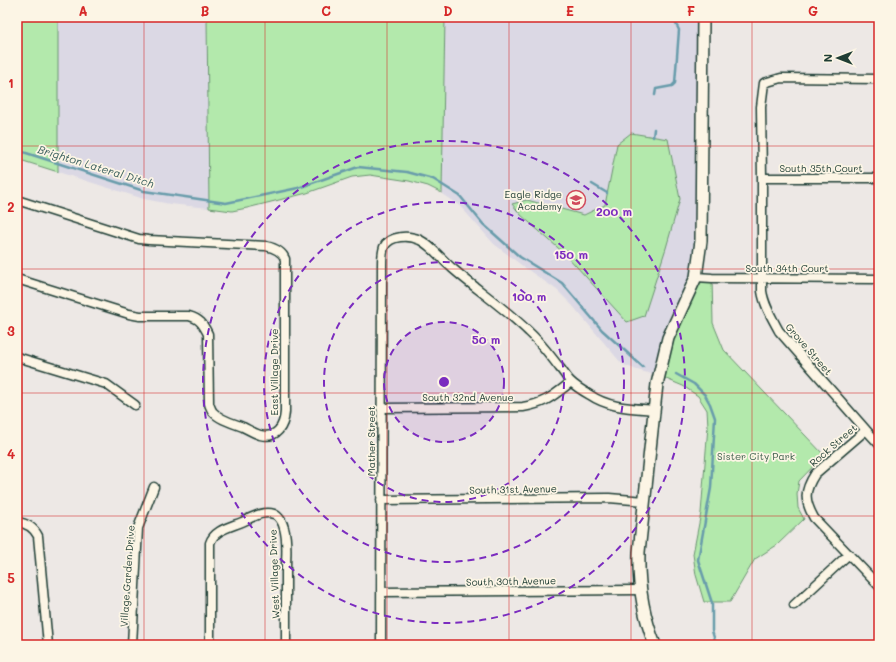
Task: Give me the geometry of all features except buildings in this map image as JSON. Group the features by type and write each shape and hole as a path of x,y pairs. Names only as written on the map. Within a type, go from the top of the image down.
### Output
{"street":[{"path":"655,645 647,623 640,590 638,570 639,552 657,384 668,338 696,276 701,241 703,17"},
{"name":"Grove Street","path":"879,79 781,78 764,82 761,107 762,291 766,305 779,330 879,444"},
{"name":"South 35th Court","path":"762,178 879,178"},
{"name":"East Village Drive","path":"17,200 139,239 266,246 280,251 285,260 285,412 282,426 276,433 261,435 222,419 213,412 209,404 208,334 204,325 195,318 189,316 140,316 128,314 17,279"},
{"name":"Mather Street","path":"381,645 382,260 386,244 390,240 399,237 410,237 420,240 430,247 452,268 530,332 571,382"},
{"name":"South 34th Court","path":"696,276 762,278 879,278"},
{"path":"17,358 106,384 135,405"},
{"path":"571,382 590,396 607,403 622,407 655,410"},
{"name":"South 32nd Avenue","path":"381,408 523,407 535,405 546,400 571,382"},
{"name":"Rock Street","path":"866,430 815,474 810,482 806,498 808,508 814,518 879,586"},
{"name":"Village Garden Drive","path":"132,645 138,528 154,487"},
{"name":"South 31st Avenue","path":"381,500 609,498 645,501"},
{"name":"West Village Drive","path":"210,645 211,538 218,532 254,516 266,513 277,516 282,521 284,528 286,546 286,645"},
{"path":"17,522 30,527 38,536 48,645"},
{"path":"794,605 849,554"},
{"name":"South 30th Avenue","path":"381,592 640,590"}],"shaded area":[{"path":"58,17 207,17 209,208 170,204 144,199 58,172"},
{"name":"Eagle Ridge Academy","path":"445,17 703,17 696,277 659,376 622,364 572,305 557,290 494,244 460,206 442,194"}],"green space":[{"path":"17,17 58,17 58,172 17,159"},
{"path":"207,17 445,17 442,193 428,186 409,181 370,175 352,177 307,193 247,208 232,211 209,208"},
{"path":"631,133 668,139 680,199 644,316 627,322 566,255 521,215 512,204 527,200 584,215 605,205 617,144"},
{"name":"Sister City Park","path":"696,277 712,278 713,323 724,350 824,455 799,481 797,494 798,508 804,519 777,545 755,559 730,602 704,602 696,575 693,554 701,513 708,426 707,410 698,396 683,386 659,376"}],"waterway":[{"path":"655,95 656,89 672,86 675,83 679,30 676,24 680,17"},
{"path":"653,137 654,129"},
{"name":"Brighton Lateral Ditch","path":"17,150 144,191 226,203 298,188 358,167 407,172 433,179 460,196 483,224 520,257 562,283 602,330 643,367"},
{"path":"592,184 607,193"},
{"name":"Brighton Lateral Ditch","path":"676,374 694,384 705,395 715,418 711,488 698,560 712,603 712,631 715,641 720,645"}],"place":[{"name":"Eagle Ridge Academy","path":"576,200"}]}
